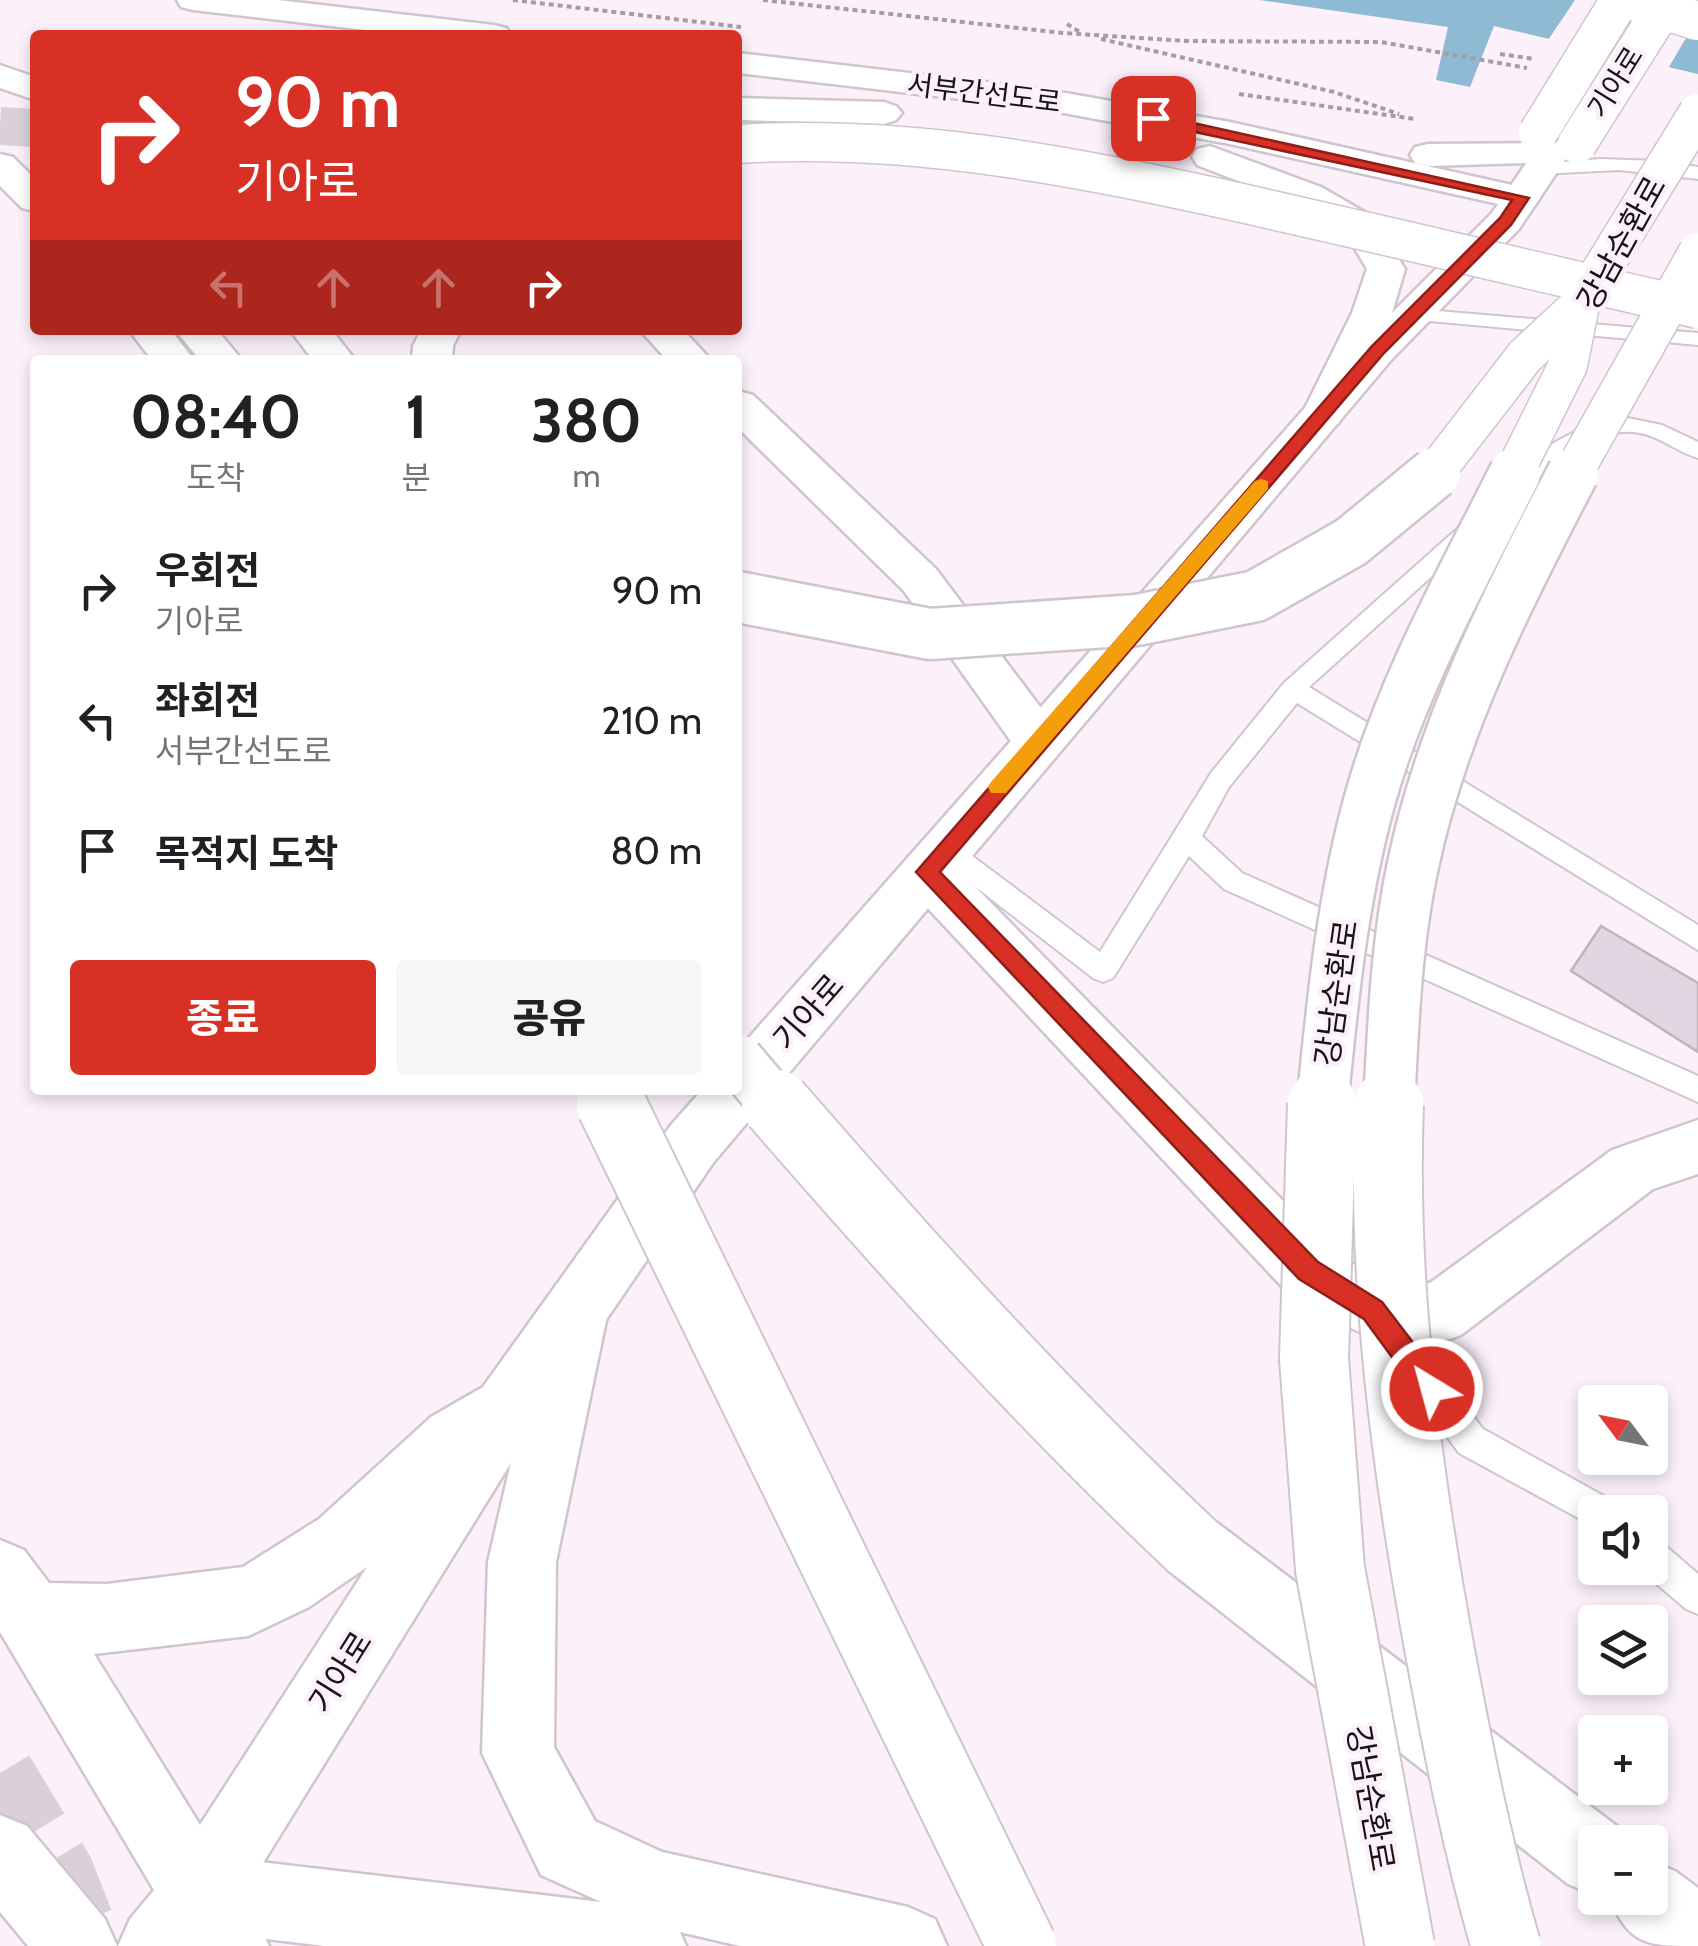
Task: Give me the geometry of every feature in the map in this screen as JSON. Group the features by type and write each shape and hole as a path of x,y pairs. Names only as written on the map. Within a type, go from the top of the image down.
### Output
{"main road":[{"path":"193,0 451,30"},
{"name":"기아로","path":"1541,167 1620,0"},
{"path":"1630,0 1698,21"},
{"name":"기아로","path":"742,1086 1378,350 1414,316 1541,167 1668,0"},
{"name":"서부간선도로","path":"742,63 1037,98 1220,144"},
{"path":"0,76 30,88"},
{"name":"서부간선도로","path":"742,109 913,114 1220,144 1541,167"},
{"name":"강남순환로","path":"1400,1946 1330,1569 1314,1359 1320,1123 1336,957 1370,799 1414,676 1568,365 1580,306 1698,113"},
{"path":"0,130 30,154"},
{"path":"742,144 864,140 937,144 1032,158 1318,220 1698,310"},
{"path":"1220,144 1418,155 1541,167"},
{"path":"1220,144 1360,225 1386,269 1372,313 1323,414"},
{"path":"0,165 30,195"},
{"name":"강남순환로","path":"1506,1946 1479,1859 1416,1528 1392,1291 1387,1118 1396,976 1418,841 1451,734 1492,636 1588,449 1698,252"},
{"path":"742,598 930,634 1137,620 1256,596 1351,542 1432,477 1525,356 1580,306"},
{"path":"153,335 170,355"},
{"path":"200,335 218,355"},
{"path":"314,335 331,355"},
{"path":"665,335 687,355"},
{"path":"742,408 920,580 1038,740"},
{"path":"936,861 1308,1271 1373,1310 1439,1314 1632,1169 1698,1147"},
{"path":"742,1065 932,1283 1102,1462 1192,1546 1578,1844"},
{"path":"606,1095 1022,1946"},
{"name":"기아로","path":"196,1928 512,1401 692,1144 734,1095"},
{"path":"578,1306 522,1562 518,1753 568,1848 658,1889 908,1946"},
{"path":"16,1596 106,1618 248,1601 285,1583 342,1543 454,1440 512,1401"},
{"path":"16,1596 196,1928 646,1946"},
{"path":"0,1853 78,1946"},
{"path":"1668,1913 1698,1936"}],"lane":[{"path":"1541,167 1596,163 1666,166 1698,173"},
{"path":"1414,316 1698,339"},
{"path":"936,861 1103,970 1220,780 1294,690 1570,440 1609,427 1646,426 1698,451"},
{"path":"1294,690 1698,939"},
{"path":"1187,838 1233,881 1698,1089"},
{"path":"1373,1310 1470,1441 1578,1500"},
{"path":"1668,1571 1698,1597"}],"path":[{"path":"763,0 1084,34 1187,40 1381,42 1494,62"},
{"path":"1067,24 1084,34 1334,92 1414,119"}],"water":[{"path":"1259,0 1698,0 1698,74 1494,26 1470,87 1436,80 1448,27"}],"pier":[{"path":"1575,0 1698,0 1698,34 1690,31 1666,72 1546,43"}],"building":[{"path":"1601,926 1698,983 1698,1052 1571,971"}],"tunnel":[{"path":"0,126 30,128"},
{"path":"0,1773 60,1872 89,1946"}],"slow traffic":[{"path":"999,787 1261,485"}],"route":[{"path":"1153,118 1521,198 1506,221 1378,350 926,872 1308,1271 1373,1310 1432,1389"}]}
